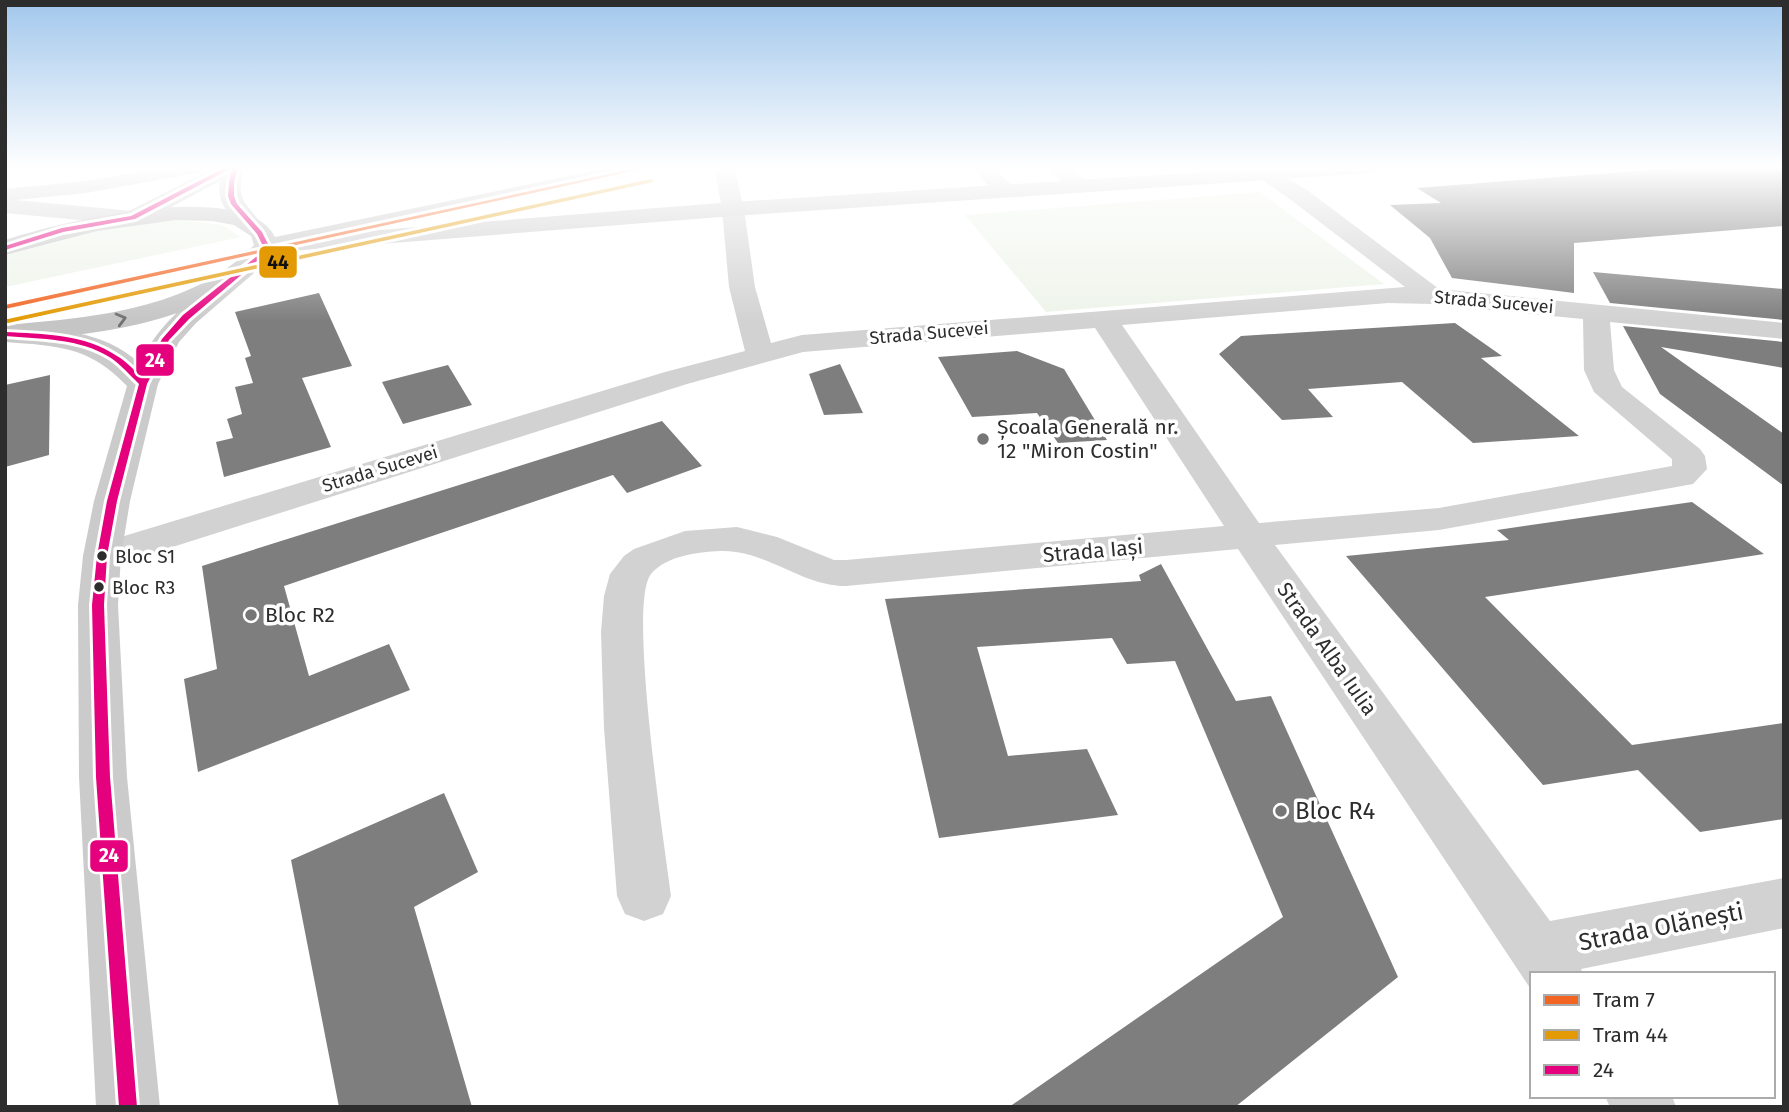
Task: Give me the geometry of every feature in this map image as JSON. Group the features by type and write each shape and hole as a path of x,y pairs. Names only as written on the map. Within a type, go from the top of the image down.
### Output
{"main road":[{"path":"12,244 62,230 128,219"},
{"path":"229,219 250,223 262,233 266,246"},
{"path":"5,334 54,331 110,322 163,308 207,291 241,273 258,258 266,246 394,219"}],"street":[{"path":"246,219 250,223"},
{"path":"266,246 608,219"},
{"path":"734,219 742,287 760,354"},
{"path":"1330,219 1432,296"},
{"path":"5,222 12,244"},
{"path":"128,1107 103,777 98,605 102,556 112,501 143,384 166,339 186,317 241,273"},
{"name":"Strada Sucevei","path":"102,556 760,354 802,344 1388,295 1432,296 1784,331"},
{"name":"Strada Iași","path":"643,896 623,670 623,596 631,574 645,559 673,546 723,539 764,544 829,572 1250,538 1439,519 1681,477 1690,469 1688,456 1609,392 1599,370 1596,312"},
{"name":"Strada Alba Iulia","path":"1104,320 1250,538 1546,962"},
{"path":"5,334 61,339 91,345 112,355 143,384"},
{"name":"Strada Olănești","path":"1546,962 1784,903"}],"shaded area":[{"path":"968,219 1296,219 1384,284 1046,312"},
{"path":"180,220 222,225 241,237 5,287 5,254 91,231"}],"building":[{"path":"1407,219 1784,219 1784,226 1574,243 1574,293 1452,278 1430,238"},
{"path":"1593,272 1784,289 1784,320 1610,303"},
{"path":"319,293 352,366 302,378 331,447 224,477 216,442 233,438 227,419 242,414 235,387 253,383 245,358 251,356 235,312"},
{"path":"1455,323 1502,356 1481,358 1579,436 1473,443 1402,382 1308,389 1333,417 1282,420 1219,354 1241,336"},
{"path":"1623,326 1784,342 1784,368 1661,347 1784,434 1784,486 1660,394"},
{"path":"1017,351 1064,369 1107,440 1058,443 1037,413 972,417 938,357"},
{"path":"840,364 863,413 824,415 809,374"},
{"path":"448,365 472,405 403,424 382,382"},
{"path":"50,375 49,455 5,467 5,385"},
{"name":"Bloc R2","path":"662,421 702,466 627,493 613,475 284,586 309,676 389,644 410,690 198,772 184,679 217,669 202,566"},
{"path":"1692,502 1764,554 1485,597 1632,745 1784,723 1784,819 1700,832 1638,770 1543,785 1346,556 1509,540 1497,530"},
{"path":"1161,564 1236,701 1271,696 1398,977 1235,1107 1009,1107 1283,917 1175,661 1127,664 1112,638 977,647 1008,756 1087,749 1118,815 939,838 885,599 1141,581 1139,575"},
{"path":"444,793 478,872 414,907 472,1107 339,1107 291,860"}],"tram line":[{"name":"7","path":"5,307 410,219"},
{"name":"44","path":"8,321 477,219"}],"transit line":[{"name":"24","path":"5,248 62,230 128,219"},
{"name":"24","path":"128,1107 103,777 98,605 102,556 112,501 143,384 166,339 186,317 258,258 266,246 246,219"},
{"name":"24","path":"5,334 62,339 89,345 114,357 143,384"}],"place":[{"name":"Școala Generală nr. 12 \"Miron Costin\"","path":"983,439"},
{"name":"Bloc S1","path":"102,556"},
{"name":"Bloc R3","path":"99,587"},
{"name":"Bloc R2","path":"251,615"},
{"name":"Bloc R4","path":"1281,811"}]}
